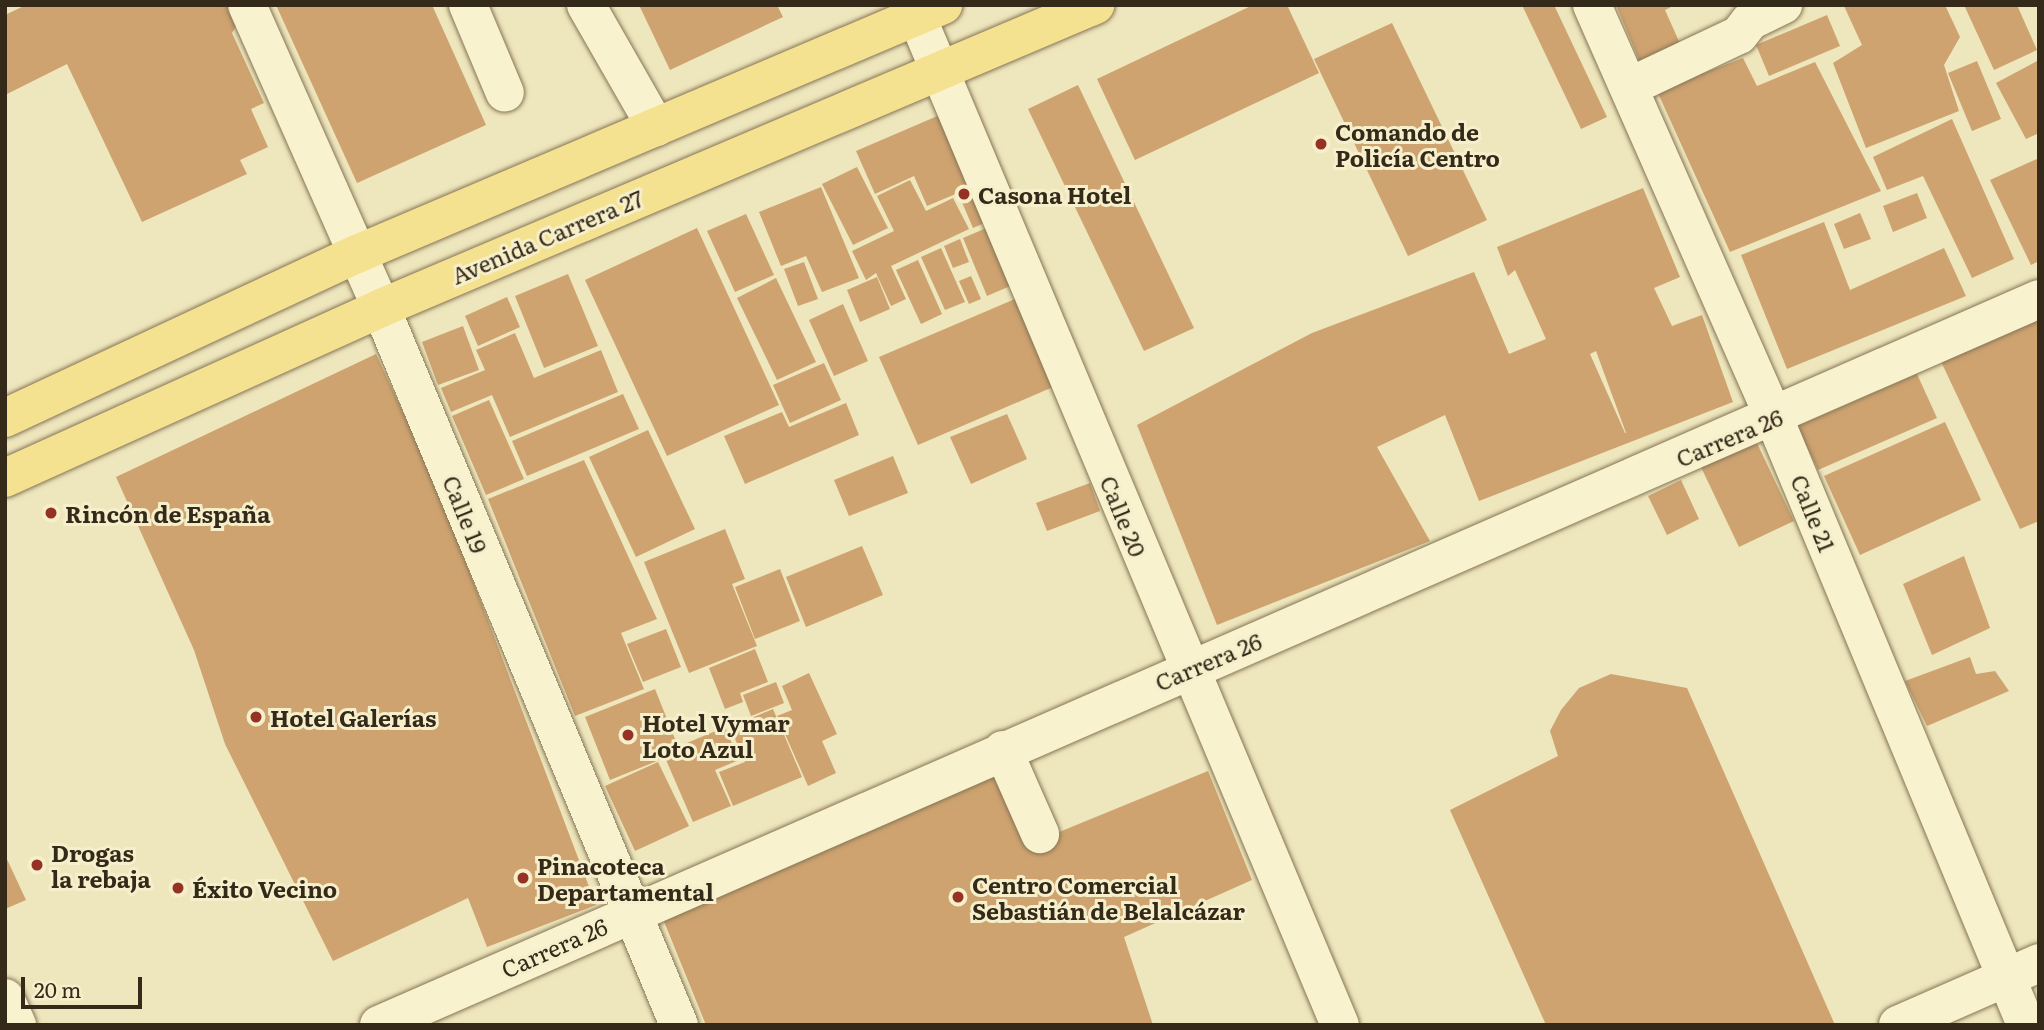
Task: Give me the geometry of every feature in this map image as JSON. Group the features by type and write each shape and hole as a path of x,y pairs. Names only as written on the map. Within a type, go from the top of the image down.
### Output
{"main road":[{"name":"Avenida Carrera 27","path":"5,478 381,308 939,67 1095,5"},
{"path":"5,418 357,254 924,9"}],"street":[{"name":"Calle 19","path":"247,5 381,308 630,913 679,1025"},
{"path":"468,5 506,93"},
{"path":"586,5 656,127"},
{"name":"Calle 21","path":"1592,5 1631,86 1774,418 2022,970 2026,1025"},
{"path":"1631,86 1739,35 1750,21 1783,5"},
{"name":"Calle 20","path":"924,9 939,67 1187,670 1340,1025"},
{"name":"Carrera 26","path":"379,1025 1003,750 1774,418 2039,299"},
{"path":"1003,750 1040,834"},
{"path":"1898,1025 2022,970"},
{"path":"5,998 17,1025"}],"building":[{"path":"26,5 230,5 238,23 232,33 264,103 251,109 268,147 240,160 247,174 142,222 67,64 5,95 5,15"},
{"path":"276,5 432,5 486,125 357,183"},
{"path":"639,5 777,5 783,17 670,70"},
{"path":"1253,5 1287,5 1319,73 1135,160 1097,79"},
{"path":"1522,5 1554,5 1607,117 1581,129"},
{"path":"1616,5 1675,5 1665,10 1682,48 1642,67"},
{"path":"1945,5 1960,37 1944,65 1959,111 1866,148 1833,63 1862,45 1844,6"},
{"path":"1964,5 2017,5 2037,50 1994,70"},
{"path":"1827,15 1840,46 1769,76 1756,45"},
{"path":"1392,23 1487,220 1408,256 1314,59"},
{"path":"1743,58 1757,86 1815,62 1881,191 1730,252 1657,91"},
{"path":"2039,60 2039,133 2026,139 1996,83"},
{"path":"1977,61 2001,119 1972,131 1948,73"},
{"path":"1078,85 1194,328 1144,351 1028,109"},
{"path":"942,114 989,221 973,228 958,193 927,206 914,176 875,194 856,151"},
{"path":"1952,119 2014,259 1972,278 1923,176 1887,190 1873,157"},
{"path":"2037,159 2039,261 2031,265 1990,180"},
{"path":"857,167 888,228 853,245 822,184"},
{"path":"910,180 926,211 953,198 969,229 891,266 906,299 891,306 876,273 866,280 852,251 894,231 877,196"},
{"path":"821,187 859,278 822,292 806,256 781,266 759,212"},
{"path":"1643,188 1680,277 1654,288 1672,326 1702,315 1733,402 1479,501 1445,415 1377,447 1430,541 1217,625 1137,425 1312,333 1474,272 1509,354 1546,339 1515,270 1508,276 1497,247","holes":["1596,351 1626,433 1590,354"]},
{"path":"1917,193 1927,218 1893,232 1883,206"},
{"path":"1860,213 1871,239 1844,249 1834,224"},
{"path":"746,214 774,275 735,292 707,231"},
{"path":"1824,222 1850,290 1944,248 1966,296 1787,369 1741,255"},
{"path":"991,226 1015,284 987,296 963,238"},
{"path":"697,228 779,405 667,456 585,280"},
{"path":"960,239 969,262 953,268 944,246"},
{"path":"941,248 965,302 945,310 921,257"},
{"path":"918,260 942,314 921,324 896,270"},
{"path":"804,262 818,299 798,306 784,269"},
{"path":"568,274 598,346 544,368 515,296"},
{"path":"971,276 981,299 969,304 959,281"},
{"path":"877,277 890,309 860,322 847,290"},
{"path":"776,278 816,362 777,380 737,298"},
{"path":"507,297 520,327 478,346 465,316"},
{"path":"1015,299 1053,387 918,445 879,357"},
{"path":"843,304 868,361 834,376 809,320"},
{"path":"2039,306 2039,521 2020,529 1937,353"},
{"path":"463,326 479,370 438,385 422,342"},
{"path":"515,333 534,378 601,350 618,392 510,437 492,395 451,412 441,388 485,370 476,350"},
{"path":"376,354 435,481 596,905 487,947 468,898 333,961 225,744 194,650 116,477"},
{"path":"824,363 841,400 790,423 773,385"},
{"path":"1917,374 1937,418 1818,470 1797,426"},
{"path":"623,394 639,429 527,476 512,441"},
{"path":"489,400 524,479 486,495 452,416"},
{"path":"846,403 859,435 745,484 724,436 782,412 789,427"},
{"path":"1007,414 1027,459 971,484 950,437"},
{"path":"1945,422 1981,500 1860,555 1824,476"},
{"path":"648,430 695,529 636,557 589,457"},
{"path":"1755,439 1794,521 1739,547 1700,465"},
{"path":"893,456 908,493 849,516 834,480"},
{"path":"584,460 657,619 621,633 644,689 575,716 488,499"},
{"path":"1681,480 1699,519 1667,535 1648,496"},
{"path":"1090,483 1100,511 1047,531 1036,503"},
{"path":"725,529 745,579 732,584 757,646 689,673 644,562"},
{"path":"862,546 883,595 806,627 786,577"},
{"path":"1964,556 1990,628 1932,655 1903,584"},
{"path":"780,569 800,621 755,639 735,587"},
{"path":"666,629 681,667 643,682 627,644"},
{"path":"755,649 768,682 740,693 743,702 725,709 709,668"},
{"path":"1970,657 1976,674 1995,671 2009,691 1927,726 1905,681"},
{"path":"809,673 837,734 822,741 836,773 808,786 777,716 792,710 782,686"},
{"path":"1611,674 1687,688 1835,1025 1546,1025 1450,810 1558,756 1550,731 1561,710 1579,688"},
{"path":"776,682 784,703 751,716 743,695"},
{"path":"655,689 677,744 658,751 662,759 610,780 585,717"},
{"path":"773,709 802,777 733,806 719,772 745,762 730,727"},
{"path":"725,727 739,760 715,770 731,806 693,822 663,753"},
{"path":"658,762 689,826 635,851 605,786"},
{"name":"Centro Comercial Sebastián de Belalcázar","path":"1208,771 1252,880 1124,937 1153,1025 706,1025 661,914 997,775 1025,846"},
{"path":"5,855 26,900 5,909"}],"place":[{"name":"Comando de Policía Centro","path":"1321,144"},
{"name":"Casona Hotel","path":"964,194"},
{"name":"Rincón de España","path":"51,513"},
{"name":"Hotel Galerías","path":"256,717"},
{"name":"Hotel Vymar Loto Azul","path":"628,735"},
{"name":"Drogas la rebaja","path":"37,865"},
{"name":"Pinacoteca Departamental","path":"523,878"},
{"name":"Éxito Vecino","path":"178,888"},
{"name":"Centro Comercial Sebastián de Belalcázar","path":"958,897"}]}
